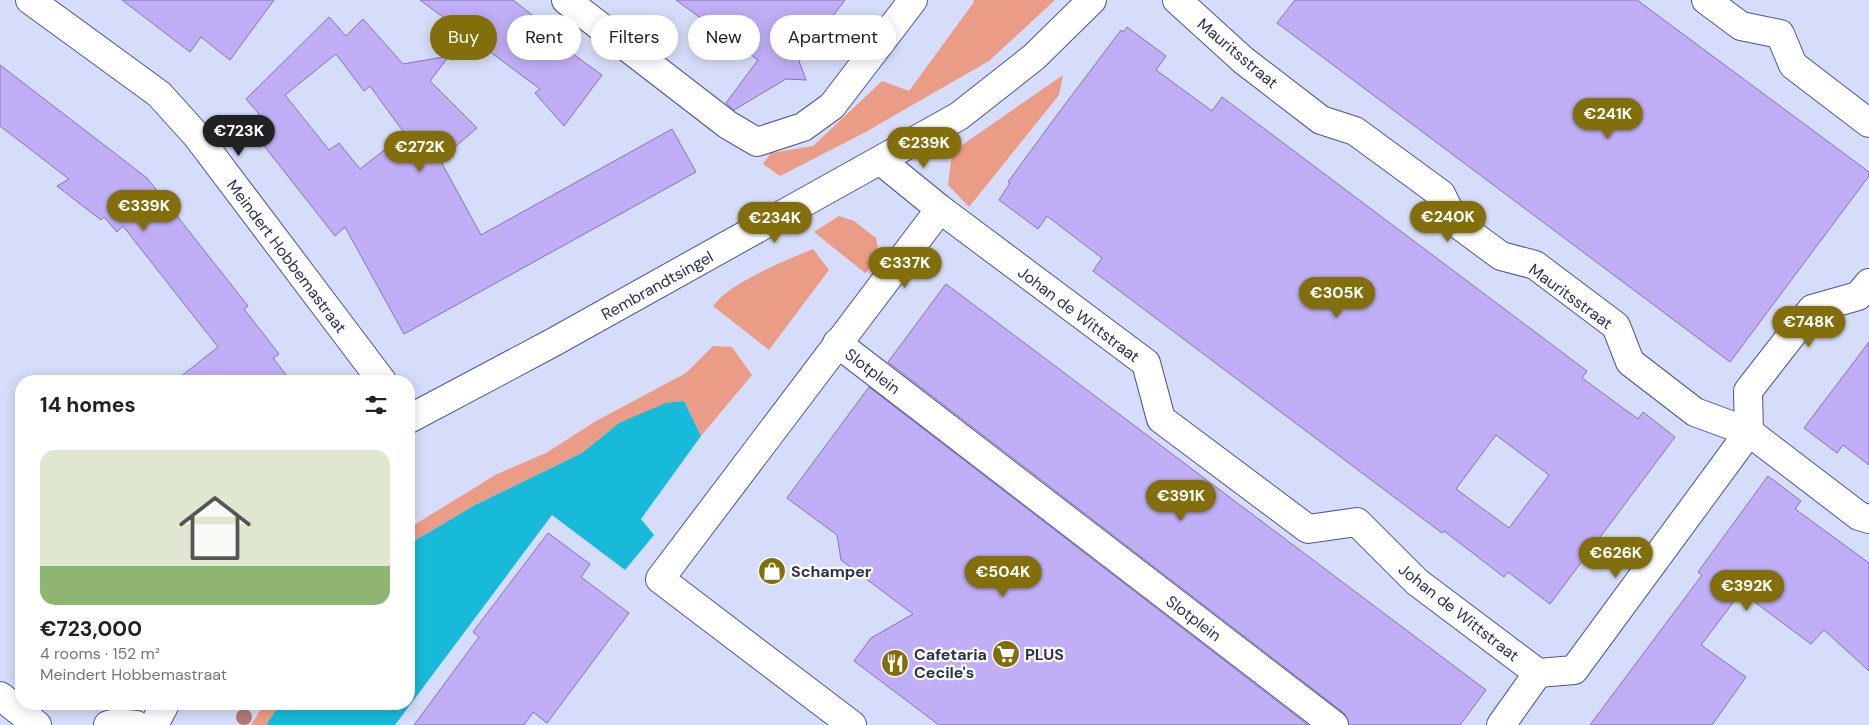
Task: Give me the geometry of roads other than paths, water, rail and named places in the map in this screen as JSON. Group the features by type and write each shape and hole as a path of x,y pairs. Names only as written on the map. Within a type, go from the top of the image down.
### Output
{"street":[{"name":"Meindert Hobbemastraat","path":"30,0 159,94 197,136 377,375"},
{"path":"566,0 728,125 757,142 804,127 832,106 913,0"},
{"name":"Rembrandtsingel","path":"415,415 552,343 959,116 1034,57 1092,0"},
{"name":"Mauritsstraat","path":"1176,0 1243,60 1322,120 1355,131 1441,194 1455,222 1502,256 1535,265 1616,326 1630,362 1695,412 1749,432 1859,516 1869,519"},
{"path":"1706,0 1741,26 1780,34 1793,65 1869,123"},
{"name":"Johan de Wittstraat","path":"881,161 940,209 1146,363 1161,419 1308,529 1357,522 1416,582 1538,674"},
{"path":"837,343 940,209"},
{"path":"1502,725 1538,674 1574,670 1749,432 1748,391 1812,309 1858,296 1869,283"},
{"name":"Slotplein","path":"852,725 660,579 837,343 1334,725"},
{"path":"0,696 15,707"},
{"path":"18,710 38,725"},
{"path":"154,725 162,710"},
{"path":"108,725 116,723 136,725"}],"water":[{"path":"684,401 701,436 641,519 654,535 625,570 552,515 415,698 415,540 475,505 582,453 619,423 666,403"},
{"path":"276,710 406,710 395,725 266,725"}],"place":[{"name":"Schamper","path":"772,571"},
{"name":"PLUS","path":"1006,654"},
{"name":"Cafetaria Cecile's","path":"895,663"}]}
